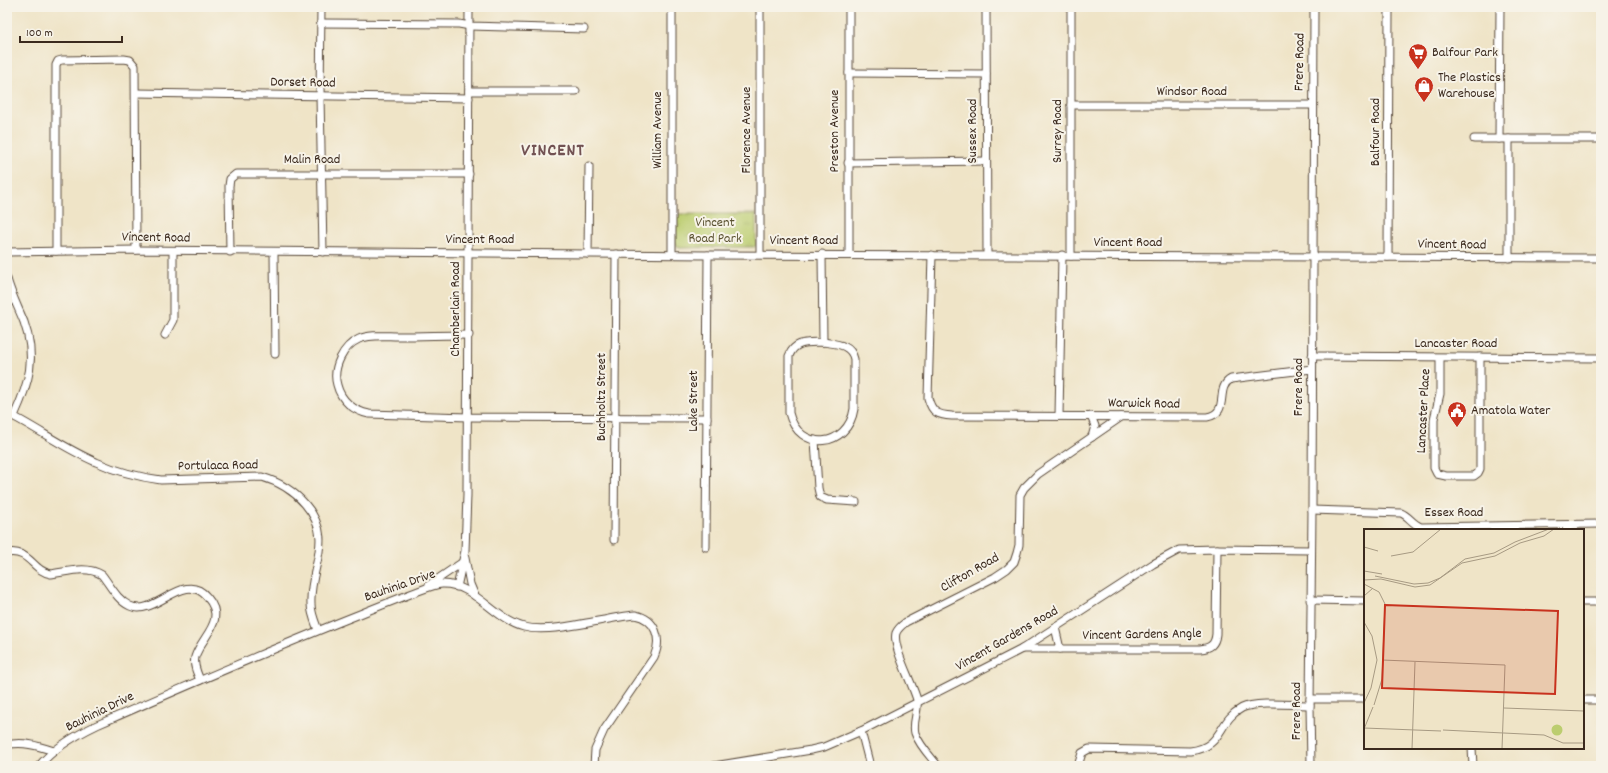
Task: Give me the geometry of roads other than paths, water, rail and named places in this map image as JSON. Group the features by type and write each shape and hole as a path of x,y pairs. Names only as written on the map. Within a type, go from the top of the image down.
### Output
{"street":[{"path":"321,7 320,96 323,252"},
{"name":"Chamberlain Road","path":"457,587 464,559 467,495 469,335 469,7"},
{"name":"William Avenue","path":"672,7 672,254"},
{"name":"Florence Avenue","path":"760,7 760,254"},
{"name":"Preston Avenue","path":"849,7 849,254"},
{"name":"Sussex Road","path":"986,7 987,255"},
{"name":"Surrey Road","path":"1071,7 1071,256"},
{"name":"Frere Road","path":"1311,766 1310,600 1312,510 1314,7"},
{"name":"Balfour Road","path":"1388,257 1389,7"},
{"path":"1499,139 1500,7"},
{"path":"321,23 459,24 470,26 584,29"},
{"path":"56,251 56,65 58,61 67,60 124,59 130,60 135,66 136,250"},
{"path":"849,73 986,74"},
{"name":"Dorset Road","path":"136,93 320,96 469,95 576,91"},
{"name":"Windsor Road","path":"1071,105 1313,105"},
{"path":"1474,139 1601,138"},
{"path":"1508,258 1509,139"},
{"path":"848,163 986,162"},
{"path":"588,254 589,166"},
{"name":"Malin Road","path":"230,252 229,186 230,179 233,176 243,173 469,174"},
{"name":"Vincent Road","path":"7,252 136,250 588,254 1601,258"},
{"path":"165,335 173,320 173,251"},
{"path":"274,252 275,354"},
{"name":"Buchholtz Street","path":"614,540 616,254"},
{"name":"Lake Street","path":"706,547 708,254"},
{"path":"822,254 823,342"},
{"name":"Warwick Road","path":"932,255 928,398 930,406 934,412 939,415 1213,416 1220,410 1224,386 1226,382 1231,379 1312,369"},
{"path":"1059,416 1062,255"},
{"path":"7,279 14,301 28,334 30,361 26,389 10,414"},
{"path":"469,335 378,336 359,339 344,350 338,362 336,385 348,405 358,412 369,414 468,417 707,418"},
{"path":"823,342 840,345 848,348 853,353 854,409 853,417 843,432 835,437 825,440 815,440 806,437 797,431 791,422 789,413 789,356 792,349 796,345 823,342"},
{"name":"Lancaster Road","path":"1312,356 1601,358"},
{"name":"Lancaster Place","path":"1440,358 1440,394 1434,419 1434,468 1438,474 1446,476 1474,476 1480,469 1480,357"},
{"name":"Portulaca Road","path":"10,414 80,455 109,468 120,471 161,480 262,477 275,481 288,488 311,510 320,532 318,563 311,603 312,613 318,630"},
{"path":"1091,416 1095,426 1092,437"},
{"name":"Clifton Road","path":"917,702 895,639 896,633 900,627 996,577 1007,569 1014,562 1019,545 1020,495 1024,488 1038,474 1121,416"},
{"path":"815,440 818,488 820,497 827,500 856,502"},
{"name":"Essex Road","path":"1312,510 1401,513 1405,515 1412,526 1421,527 1520,528 1601,524"},
{"name":"Vincent Gardens Angle","path":"1022,649 1200,649 1210,647 1216,640 1217,549"},
{"name":"Vincent Gardens Road","path":"714,766 738,764 818,748 861,731 1022,649 1153,564 1179,550 1311,550"},
{"path":"7,553 18,552 25,555 46,573 51,574 86,570 98,572 102,575 120,599 136,609 145,608 181,590 188,589 202,591 211,602 215,618 212,630 196,656 195,664 200,680"},
{"path":"424,589 464,559 470,584 476,597"},
{"name":"Bauhinia Drive","path":"38,766 54,751 74,737 97,725 318,630 424,589 443,584 466,590 499,616 508,621 531,628 554,628 635,615 645,619 654,628 658,642 654,657 604,730 595,750 594,766"},
{"path":"1310,600 1364,601"},
{"path":"1584,602 1601,602"},
{"path":"1055,627 1060,649"},
{"path":"1078,766 1082,753 1089,749 1190,751 1201,749 1215,741 1226,722 1235,713 1243,708 1255,705 1364,699"},
{"path":"1584,700 1601,700"},
{"path":"917,702 914,725 915,734 938,766"},
{"path":"861,731 870,766"},
{"path":"7,745 15,743 29,744 54,751"},
{"path":"1472,749 1472,766"}],"place":[{"name":"Balfour Park","path":"1418,70"},
{"name":"The Plastics Warehouse","path":"1424,103"},
{"name":"Amatola Water","path":"1457,428"}],"district":[{"name":"VINCENT","path":"553,151"}],"park label":[{"name":"Vincent Road Park","path":"715,232"}]}
